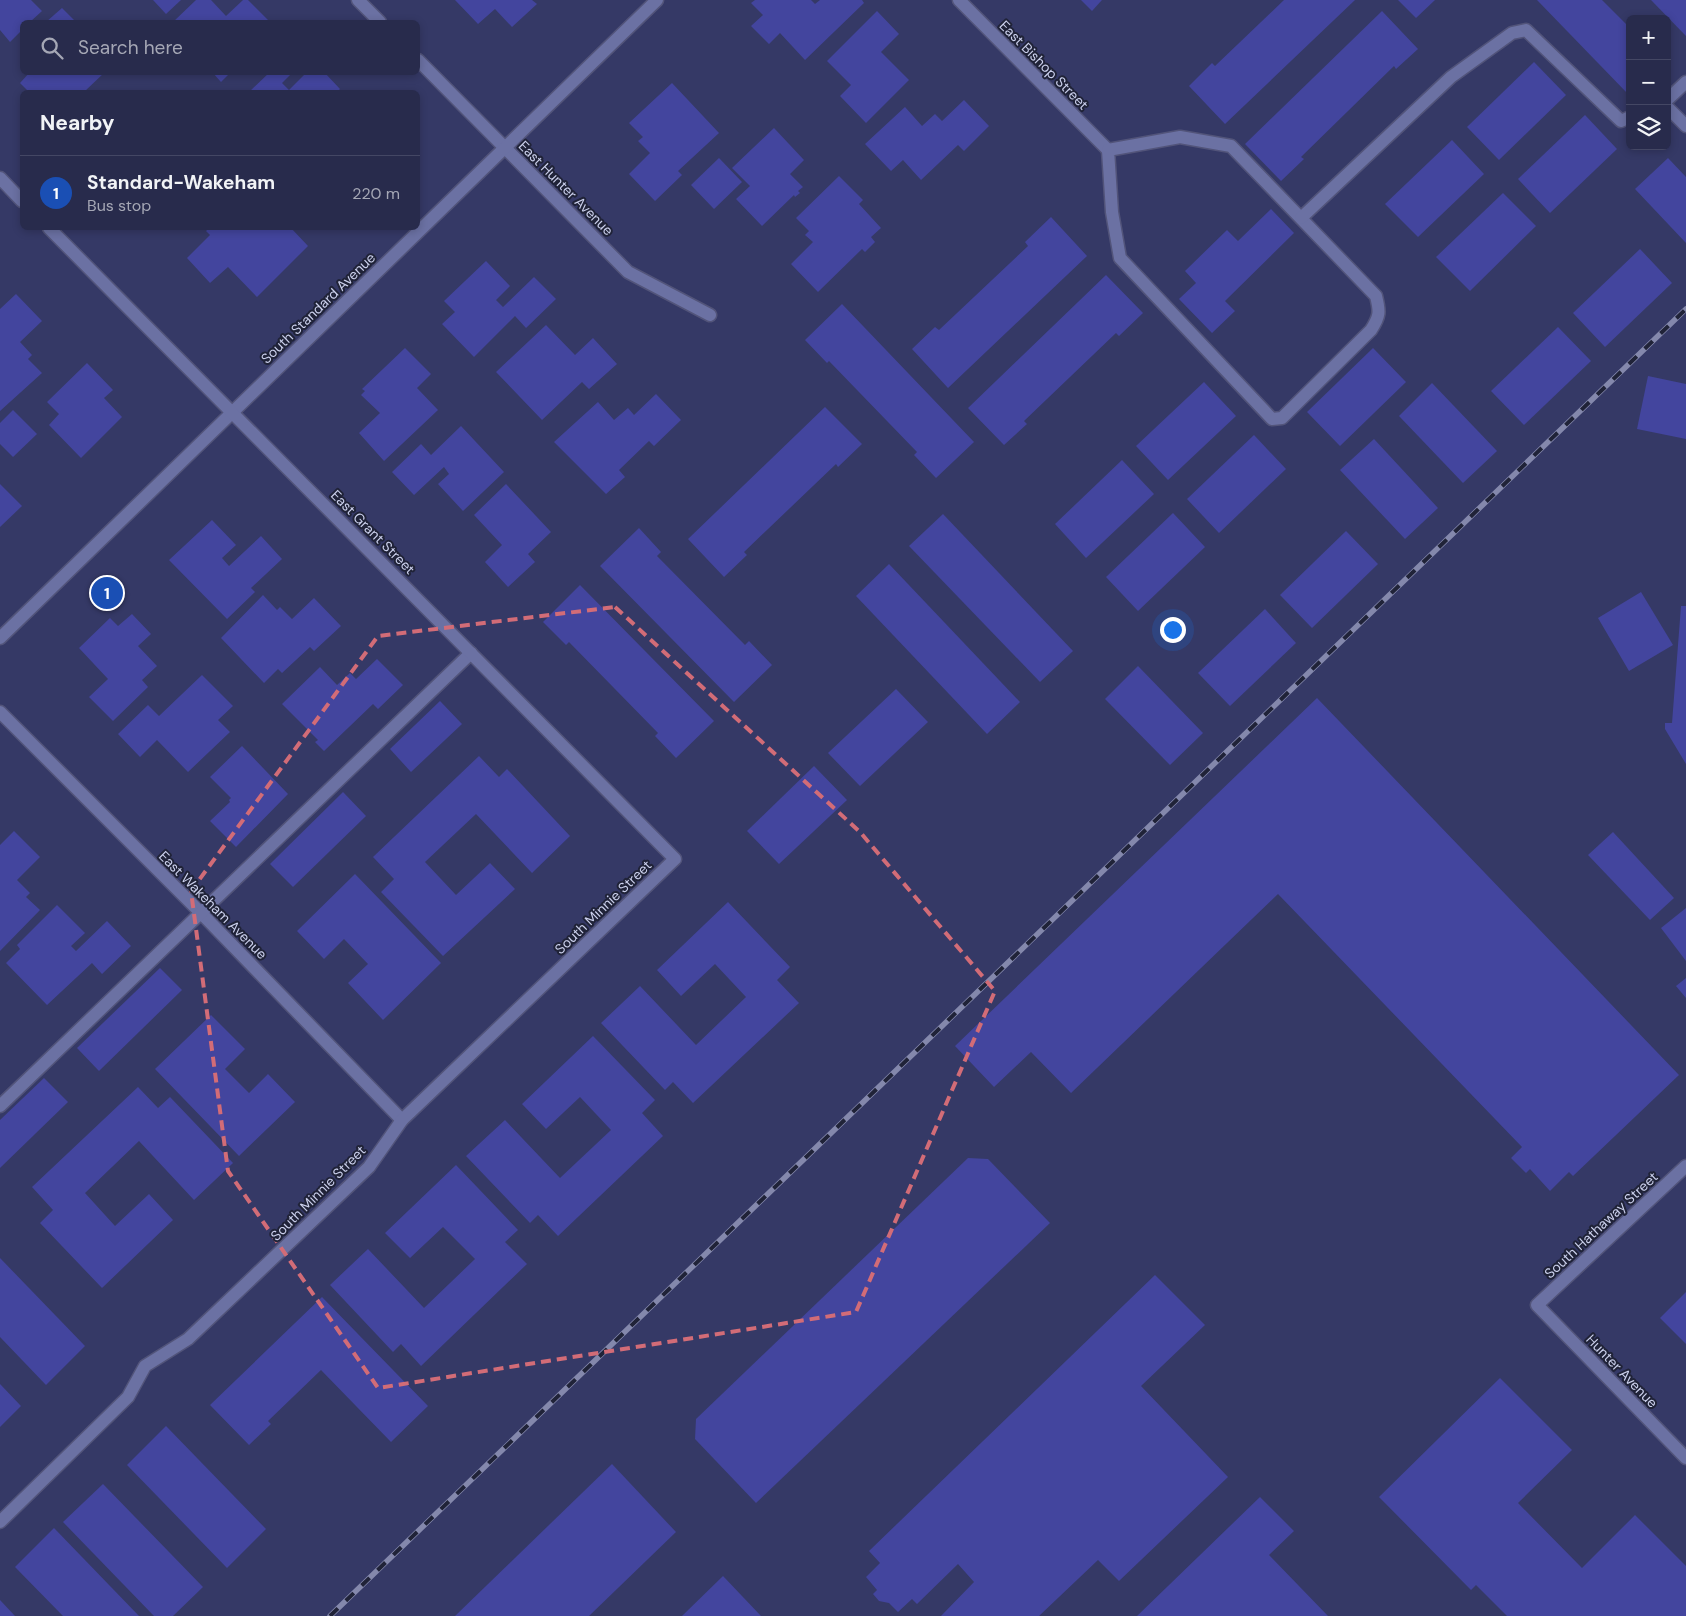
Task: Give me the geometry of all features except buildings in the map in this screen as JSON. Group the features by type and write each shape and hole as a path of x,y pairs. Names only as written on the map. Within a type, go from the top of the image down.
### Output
{"street":[{"path":"358,0 378,20"},
{"name":"East Bishop Street","path":"960,0 1108,150"},
{"name":"South Standard Avenue","path":"420,230 655,1"},
{"path":"1301,218 1451,78 1512,33 1526,30 1621,121 1626,119"},
{"name":"East Hunter Avenue","path":"420,62 628,272 710,315"},
{"path":"1671,96 1686,82"},
{"path":"1671,111 1686,126"},
{"path":"1180,137 1231,146 1376,296 1379,318 1371,330 1282,418 1272,419 1120,258 1112,212 1108,150 1180,137"},
{"path":"0,178 20,199"},
{"name":"East Grant Street","path":"51,230 675,859"},
{"name":"South Standard Avenue","path":"0,638 420,230"},
{"path":"0,1106 471,653"},
{"name":"East Wakeham Avenue","path":"0,712 201,913 402,1120"},
{"name":"South Minnie Street","path":"0,1522 128,1397 145,1366 188,1340 369,1167 402,1120 675,859"},
{"name":"South Hathaway Street","path":"1537,1305 1686,1166"},
{"name":"Hunter Avenue","path":"1537,1305 1686,1458"}],"highlighted area":[{"path":"615,607 860,832 995,991 856,1312 378,1388 228,1171 191,891 378,636"}],"railway":[{"path":"330,1616 1686,309"}],"place":[{"name":"Standard-Wakeham","path":"107,593"}]}
